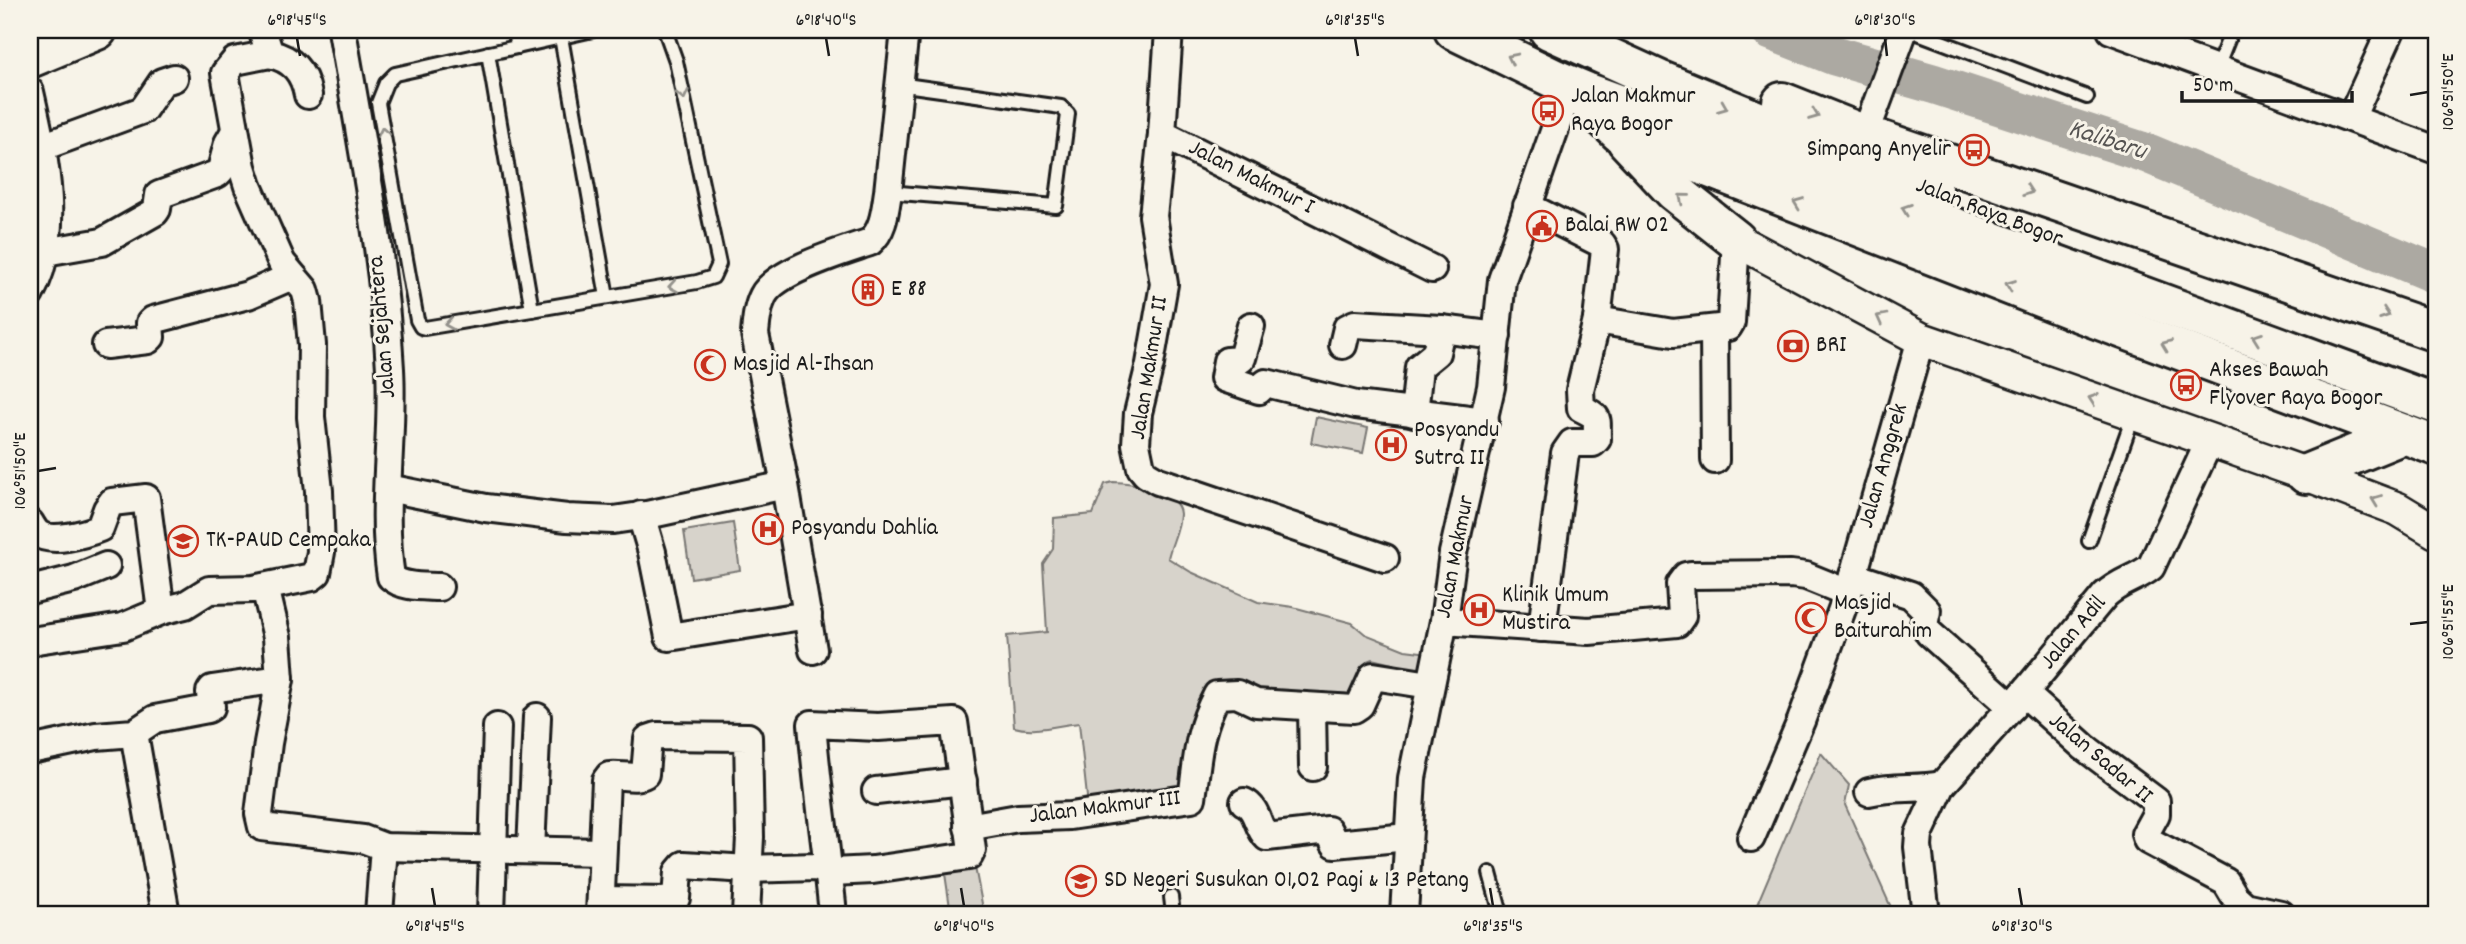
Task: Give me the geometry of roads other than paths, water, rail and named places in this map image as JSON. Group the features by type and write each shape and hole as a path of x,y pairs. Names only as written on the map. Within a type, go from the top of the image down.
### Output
{"highway":[{"path":"30,58 97,30"},
{"name":"Jalan Raya Bogor","path":"1454,30 1578,89 2436,404"},
{"name":"Jalan Raya Bogor","path":"1549,30 1659,80 1960,203 2436,376"},
{"name":"Jalan Raya Bogor","path":"1590,30 1871,121 2436,332"},
{"name":"Jalan Raya Bogor","path":"1578,89 1620,133 2073,310 2420,440"},
{"path":"1620,133 1674,191 1736,240"},
{"path":"2306,474 2420,440"}],"street":[{"name":"Jalan Sejahtera","path":"342,30 370,198 388,343 390,385 387,488 391,577 396,582 405,584 439,587"},
{"path":"813,650 785,485 755,334 757,315 764,294 797,269 870,242 877,236 888,192 905,30"},
{"name":"Jalan Makmur I","path":"1169,30 1162,134 1432,269"},
{"path":"2111,30 2351,118 2434,142"},
{"path":"2351,118 2391,30"},
{"path":"1871,121 1900,41"},
{"path":"30,643 123,627 161,611 186,605 209,590 265,587 313,577 317,573 321,552 319,491 311,416 312,345 308,301 305,290 292,276 271,241 248,186 225,73 235,61 266,42 300,70 309,95"},
{"path":"42,147 143,110 162,82 174,78"},
{"name":"Jalan Makmur","path":"1404,914 1412,778 1444,621 1453,553 1485,421 1502,280 1527,206 1578,89"},
{"path":"30,92 42,147 48,194 45,252 30,294"},
{"path":"45,252 102,242 155,212 158,209 159,195 217,174 221,170 228,143 236,128"},
{"name":"Jalan Makmur II","path":"1162,134 1153,216 1164,284 1150,365 1138,413 1136,444 1140,468 1158,481 1385,558"},
{"path":"1527,206 1604,246 1597,320 1580,390 1581,408 1595,415 1597,439 1593,443 1572,443 1565,453 1542,628"},
{"path":"1597,320 1673,333 1728,327 1731,322 1736,240 1921,339 2306,474 2398,509 2436,532"},
{"path":"106,345 148,340 151,337 150,323 153,320 248,295 292,276"},
{"path":"1343,345 1346,328 1355,324 1441,329 1497,336"},
{"path":"1251,326 1242,358 1238,361 1227,360 1224,378 1259,390 1266,383 1356,405 1485,421"},
{"path":"1414,412 1419,368 1436,353 1441,329"},
{"path":"1714,329 1715,460"},
{"name":"Jalan Anggrek","path":"1751,838 1801,720 1850,585 1921,339"},
{"name":"Jalan Adil","path":"1926,914 1917,847 1919,834 1942,785 2018,700 2105,595 2115,585 2151,567 2210,440"},
{"path":"387,488 486,508 567,519 613,520 785,485"},
{"path":"30,523 37,533 46,537 67,536 100,528 107,509 113,502 146,498 161,611"},
{"path":"641,515 652,552 669,637 808,615"},
{"path":"30,590 74,579 107,566"},
{"path":"1444,621 1589,631 1677,623 1682,616 1680,584 1686,576 1806,576 1911,595 1927,611 1924,624 1929,633 2018,700"},
{"path":"265,587 276,636 280,680 268,743 259,814 262,827 363,839 384,847 602,852"},
{"name":"Jalan Makmur III","path":"968,827 1018,818 1070,816 1192,798 1196,751 1217,695 1237,694 1256,703 1354,709 1360,705 1370,680 1377,675 1430,685"},
{"path":"30,750 96,736 134,733 155,719 208,709 211,707 209,692 212,689 280,680"},
{"name":"Jalan Sadar II","path":"2018,700 2156,801 2158,808 2145,834 2147,840 2226,882 2235,897 2245,906 2281,914"},
{"path":"1312,707 1312,768"},
{"path":"531,850 537,717"},
{"path":"746,914 748,869 750,837 748,737 651,736 647,744 645,774 640,777 614,775 606,780 601,907 671,901 676,898 678,872 684,865 748,869 816,867 829,872 873,870 969,856 972,853 954,722 878,727 812,724 818,798 829,872 833,914"},
{"path":"491,914 497,727"},
{"path":"134,733 166,914"},
{"path":"876,791 963,780"},
{"path":"1869,792 1886,788 1922,789 1942,785"},
{"path":"1244,802 1252,807 1267,837 1328,830 1335,844 1408,837"},
{"path":"379,914 384,847"}],"lane":[{"path":"514,30 518,47"},
{"path":"593,30 396,74 386,83 378,103 417,320 421,327 697,282 713,277 719,264 676,61 665,30"},
{"path":"1910,30 2087,97"},
{"path":"2217,68 2232,30"},
{"path":"561,37 607,297"},
{"path":"488,53 532,310"},
{"path":"888,192 1056,206 1068,114 1061,107 898,84"},
{"path":"2089,541 2134,414"},
{"path":"1490,873 1501,914"},
{"path":"1171,897 1173,914"}],"waterway":[{"name":"Kalibaru","path":"1770,30 1833,55 1934,84 2149,154 2436,274"}],"place":[{"name":"Jalan Makmur Raya Bogor","path":"1548,111"},
{"name":"Simpang Anyelir","path":"1974,150"},
{"name":"Balai RW 02","path":"1542,226"},
{"name":"E 88","path":"868,290"},
{"name":"BRI","path":"1793,346"},
{"name":"Masjid Al-Ihsan","path":"710,365"},
{"name":"Akses Bawah Flyover Raya Bogor","path":"2186,385"},
{"name":"Posyandu Sutra II","path":"1391,445"},
{"name":"Posyandu Dahlia","path":"768,529"},
{"name":"TK-PAUD Cempaka","path":"183,541"},
{"name":"Klinik Umum Mustira","path":"1479,610"},
{"name":"Masjid Baiturahim","path":"1811,618"},
{"name":"SD Negeri Susukan 01,02 Pagi & 13 Petang","path":"1081,881"}]}
